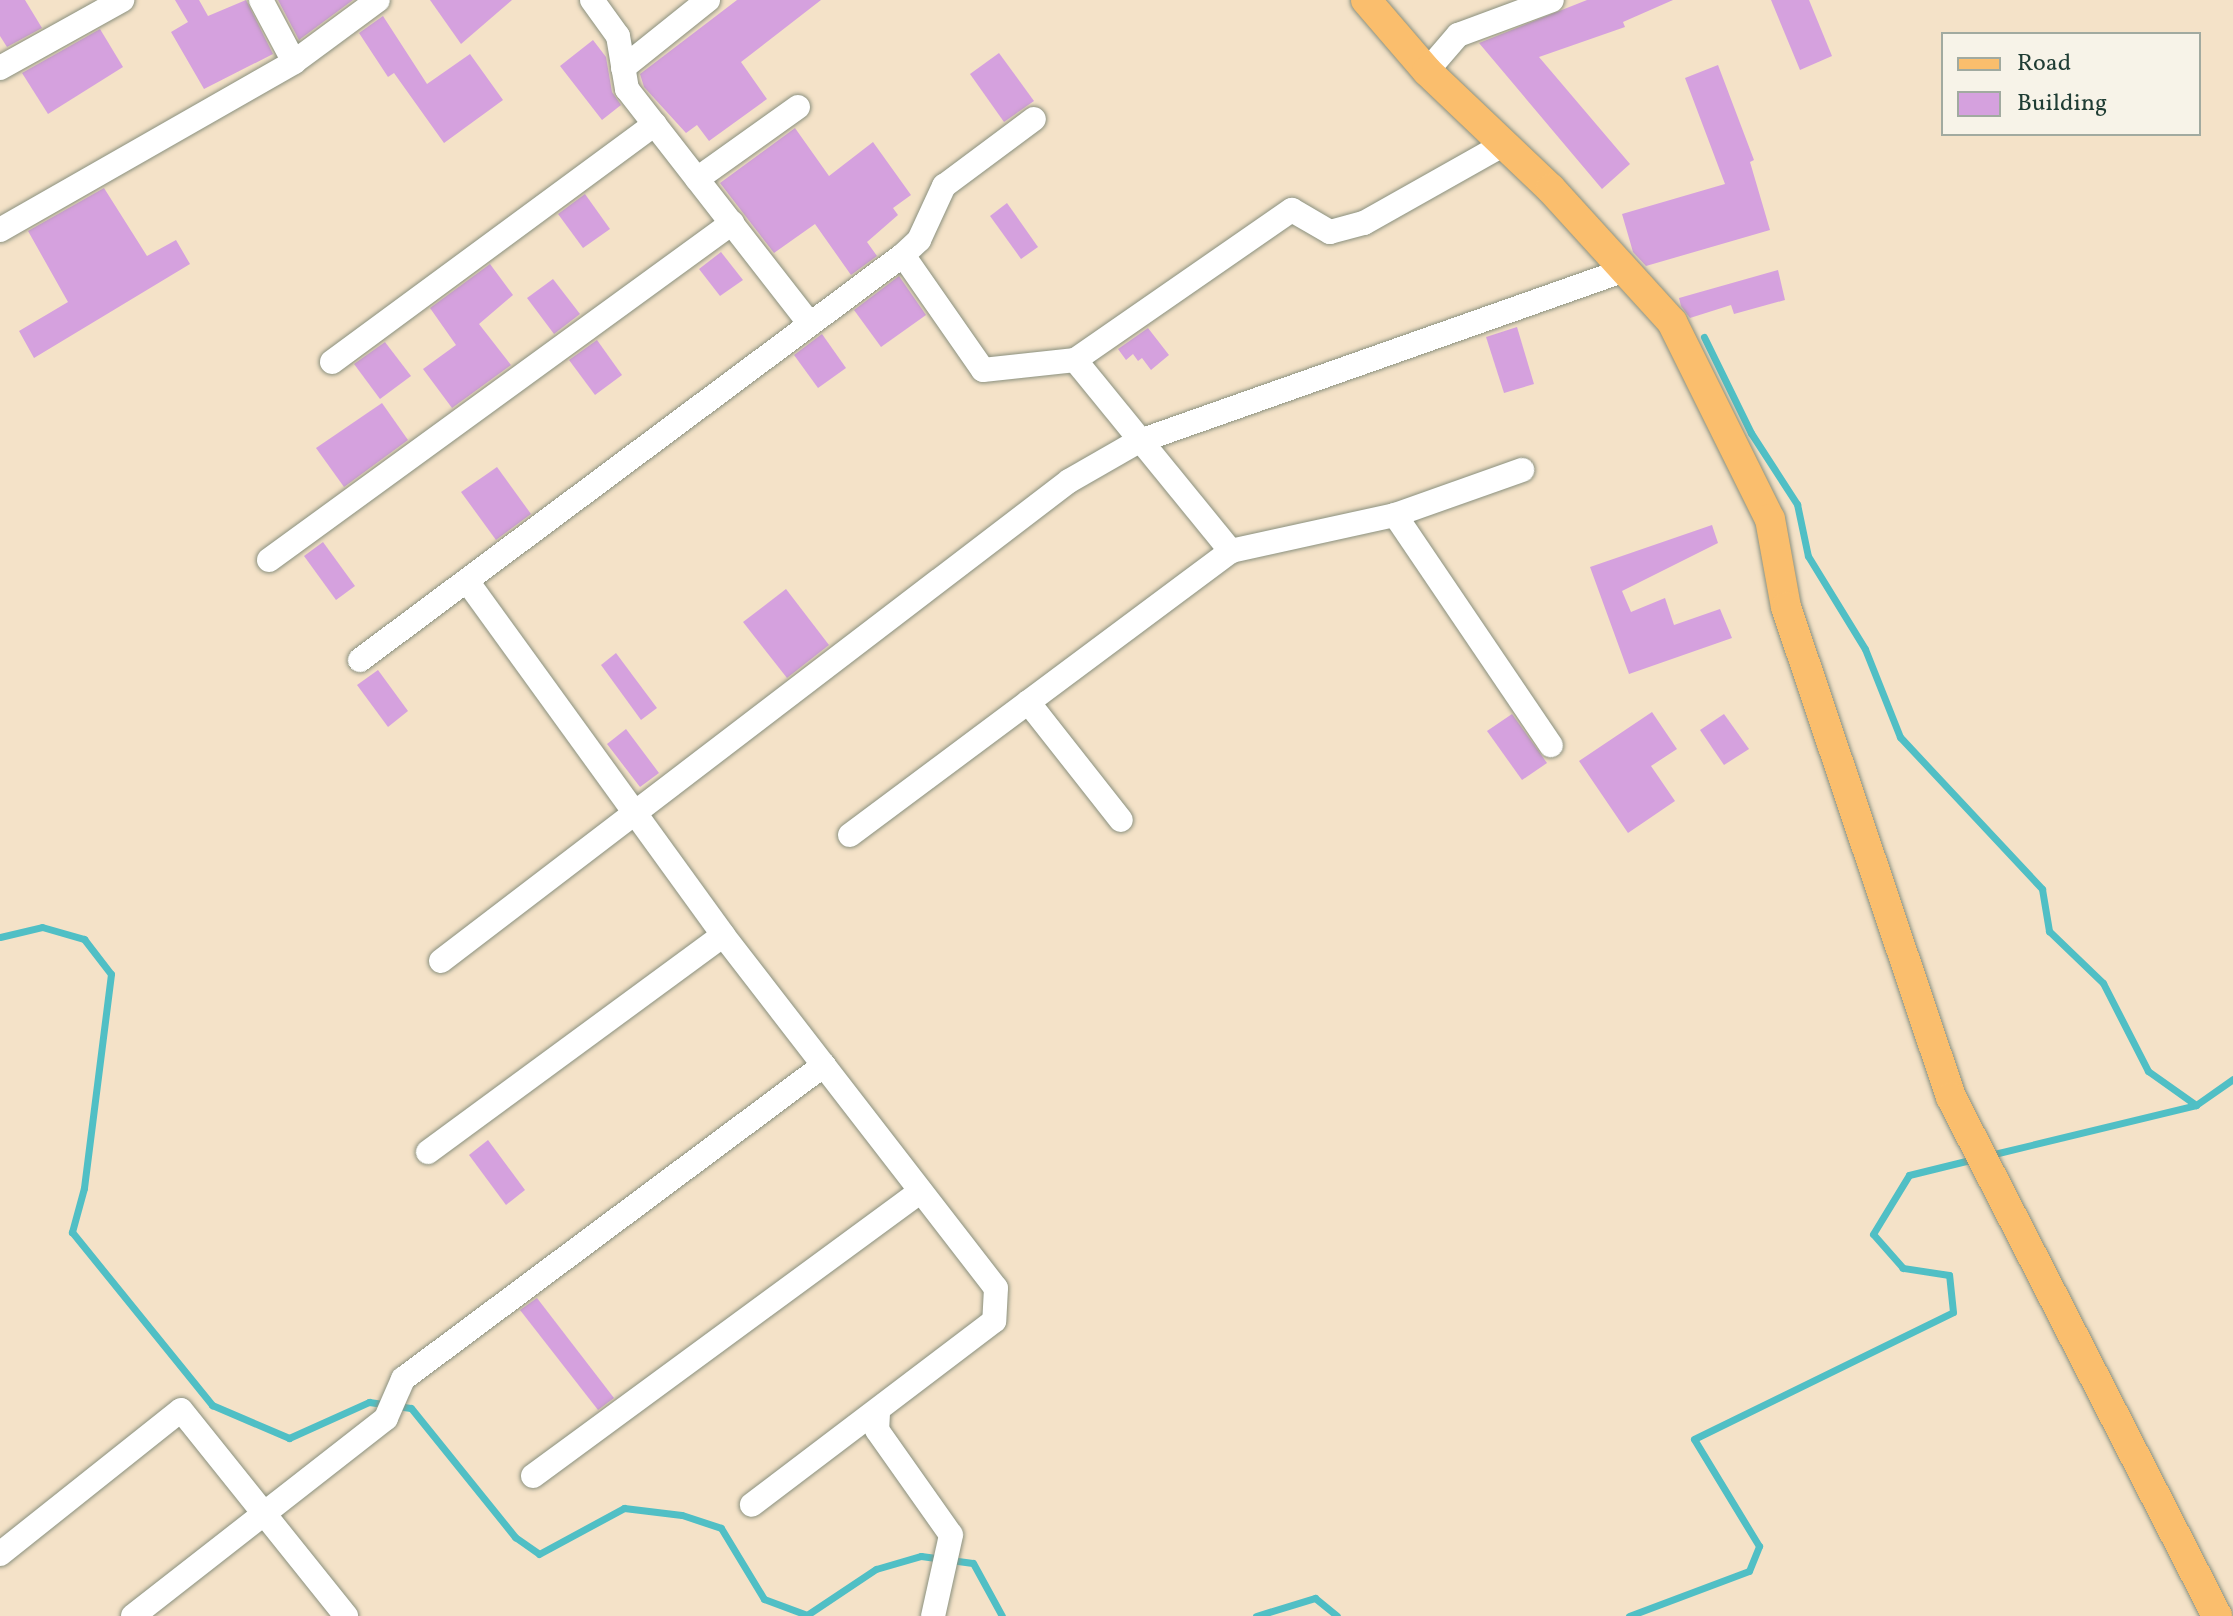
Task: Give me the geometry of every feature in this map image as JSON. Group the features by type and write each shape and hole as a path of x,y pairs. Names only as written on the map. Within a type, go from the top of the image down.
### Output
{"main road":[{"path":"1366,0 1427,71 1504,144 1672,322 1770,519 1786,607 1951,1097 2217,1616"}],"street":[{"path":"0,68 122,0"},
{"path":"261,0 294,62"},
{"path":"0,230 294,62 378,0"},
{"path":"592,0 618,36 627,89 810,324"},
{"path":"623,68 708,0"},
{"path":"1427,71 1458,35 1552,0"},
{"path":"697,179 798,107"},
{"path":"360,660 903,255 919,240 944,186 1034,119"},
{"path":"332,362 655,124"},
{"path":"903,255 983,370 1075,360 1292,210 1330,232 1364,223 1504,144"},
{"path":"269,560 732,223"},
{"path":"441,961 1069,481 1137,442 1625,270"},
{"path":"1075,360 1137,442 1231,551"},
{"path":"850,835 1231,551 1395,515 1522,470"},
{"path":"1395,515 1551,745"},
{"path":"467,581 636,810 723,935 996,1288 994,1321 878,1413 752,1505"},
{"path":"1028,702 1121,820"},
{"path":"428,1152 723,935"},
{"path":"133,1616 386,1418 403,1379 824,1065"},
{"path":"533,1476 921,1191"},
{"path":"0,1554 181,1410 267,1511 346,1616"},
{"path":"878,1413 877,1430 951,1535 938,1578 933,1616"}],"building":[{"path":"0,0 25,0 42,28 7,47 0,36"},
{"path":"175,0 199,0 208,16 246,0 273,54 204,89 171,32 188,22"},
{"path":"278,0 353,0 299,40"},
{"path":"430,0 512,0 461,44"},
{"path":"737,0 821,0 741,62 767,99 709,141 697,125 686,133 644,87 640,74"},
{"path":"1587,0 1673,0 1623,22 1625,27 1539,57 1630,164 1602,189 1479,43"},
{"path":"1771,0 1809,0 1832,56 1800,70"},
{"path":"383,16 427,84 470,54 503,100 444,143 394,73 388,77 359,33"},
{"path":"100,29 123,67 48,114 22,73"},
{"path":"593,40 606,57 612,92 621,105 602,120 560,66"},
{"path":"999,53 1034,101 1004,122 970,74"},
{"path":"1718,65 1754,160 1750,162 1770,230 1646,266 1633,252 1622,214 1725,184 1685,78"},
{"path":"795,128 829,176 873,142 911,195 893,208 898,215 867,242 877,256 851,275 815,224 774,253 720,183"},
{"path":"104,188 147,256 176,240 190,264 34,358 19,331 68,302 28,231"},
{"path":"585,194 610,229 583,248 558,214"},
{"path":"1007,203 1038,247 1021,259 990,216"},
{"path":"721,252 743,280 720,296 699,269"},
{"path":"490,264 513,295 479,324 511,365 452,408 423,369 456,345 430,308"},
{"path":"1778,270 1785,300 1734,314 1731,305 1690,318 1681,306 1679,298"},
{"path":"899,276 926,315 881,347 854,310"},
{"path":"553,279 580,314 554,334 527,298"},
{"path":"1517,327 1534,384 1504,393 1486,337"},
{"path":"1148,328 1169,355 1151,370 1142,358 1138,361 1133,354 1126,360 1118,349"},
{"path":"822,334 846,368 818,388 794,355"},
{"path":"597,340 622,375 595,395 569,360"},
{"path":"385,342 411,376 380,399 354,364"},
{"path":"382,403 408,440 344,487 316,448"},
{"path":"497,467 531,514 496,540 461,492"},
{"path":"1712,525 1718,543 1622,591 1631,612 1665,598 1674,625 1720,609 1732,638 1629,674 1590,567"},
{"path":"323,542 355,586 336,600 304,556"},
{"path":"786,589 829,645 787,678 743,622"},
{"path":"616,653 657,708 641,720 601,665"},
{"path":"378,670 408,711 388,727 357,685"},
{"path":"1652,712 1677,749 1651,766 1675,801 1628,833 1579,761"},
{"path":"1512,714 1547,763 1522,780 1487,731"},
{"path":"1724,714 1749,749 1724,765 1700,730"},
{"path":"626,729 659,773 640,787 607,744"},
{"path":"488,1140 525,1190 506,1205 469,1155"},
{"path":"537,1298 614,1398 598,1410 520,1310"}],"waterway":[{"path":"1704,337 1751,433 1797,504 1808,556 1865,649 1900,737 2042,889 2049,931 2103,983 2148,1071 2196,1105"},
{"path":"0,937 42,927 84,939 111,974 84,1188 72,1232 212,1405 289,1438 369,1402 411,1408 515,1537 539,1554 624,1508 682,1515 721,1528 764,1599 807,1615 876,1569 921,1556 973,1563 1002,1616"},
{"path":"1990,1155 2196,1105 2233,1079"},
{"path":"1629,1616 1749,1571 1759,1546 1694,1439 1953,1312 1949,1275 1903,1268 1873,1234 1909,1175 1974,1159"},
{"path":"1256,1616 1315,1598 1337,1616"}]}
